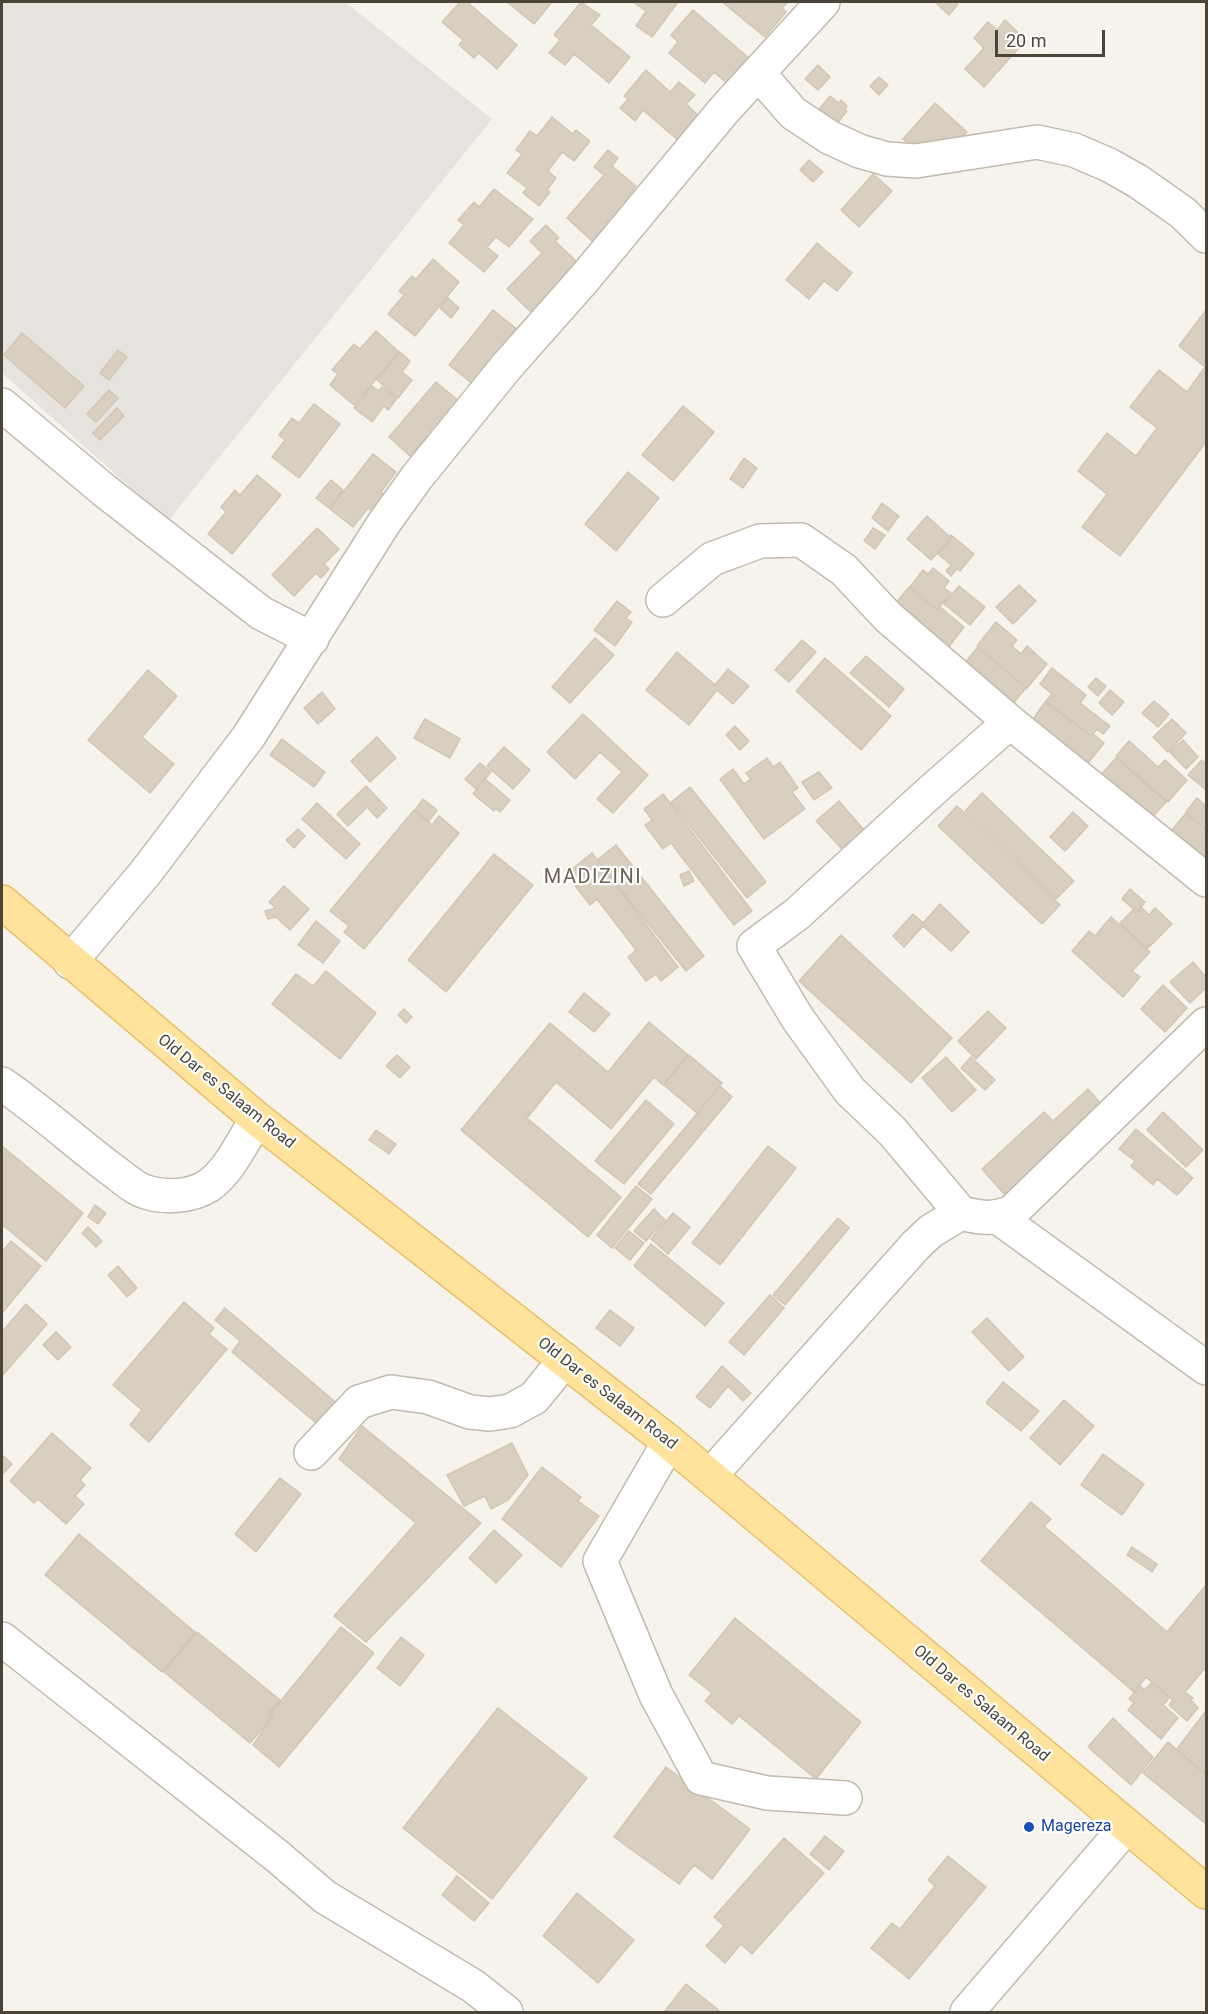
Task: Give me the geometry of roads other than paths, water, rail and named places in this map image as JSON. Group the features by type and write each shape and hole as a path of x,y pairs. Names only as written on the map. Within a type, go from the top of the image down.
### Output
{"main road":[{"name":"Old Dar es Salaam Road","path":"2,902 256,1119 669,1442 1206,1892"}],"street":[{"path":"70,962 180,828 249,736 384,523 423,469 507,366 584,279 725,109 823,2"},
{"path":"759,74 793,112 829,136 859,152 887,159 915,161 1037,142 1074,150 1109,165 1139,182 1184,213 1206,236"},
{"path":"2,405 105,492 261,613 312,639"},
{"path":"663,600 712,559 760,541 801,540 844,570 888,617 1011,722 1206,880"},
{"path":"1011,722 929,793 797,914 754,946 798,1019 850,1090 892,1131 961,1214 983,1219 999,1218 1012,1212 1206,1024"},
{"path":"2,1084 34,1106 87,1151 143,1191 164,1196 196,1191 208,1186 220,1176 256,1119"},
{"path":"710,1476 915,1245 931,1231 961,1214"},
{"path":"999,1218 1206,1368"},
{"path":"311,1453 359,1402 391,1392 428,1397 470,1412 490,1414 510,1411 534,1398 565,1360"},
{"path":"669,1442 600,1561 656,1695 701,1778 767,1793 845,1798"},
{"path":"2,1639 278,1856 325,1897 473,1986 506,2013"},
{"path":"967,2013 1127,1826"}],"place":[{"name":"Magereza","path":"1029,1827"}],"district":[{"name":"MADIZINI","path":"593,878"}]}
